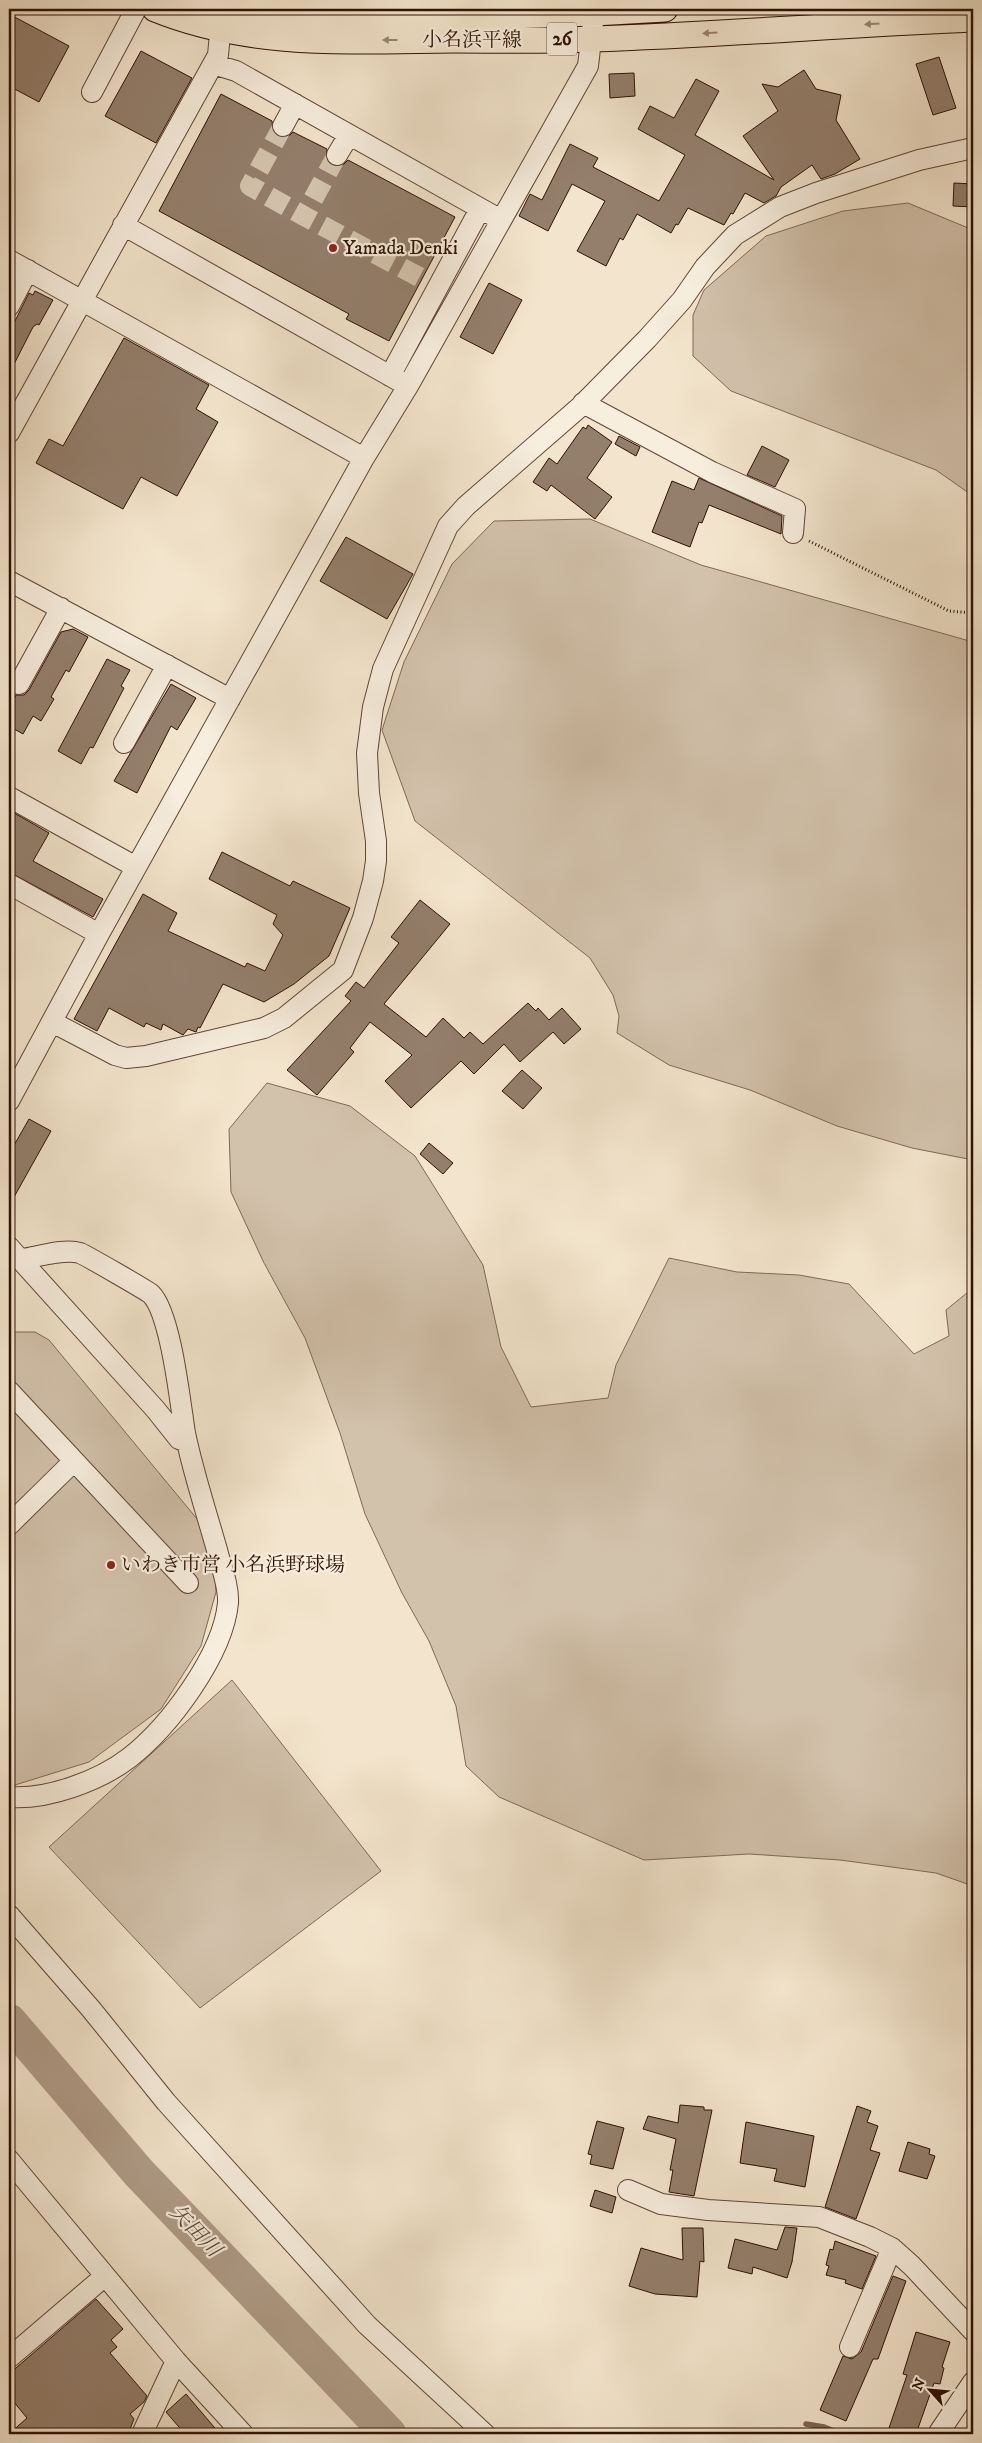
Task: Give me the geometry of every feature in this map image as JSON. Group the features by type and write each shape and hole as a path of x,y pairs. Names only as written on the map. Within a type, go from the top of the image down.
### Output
{"main road":[{"name":"小名浜平線","path":"155,9 182,20 222,16 278,39 316,40 592,39 973,19"},
{"name":"26","path":"222,16 251,11 318,22 594,14 665,9"}],"street":[{"path":"92,92 136,9"},
{"path":"9,1101 99,934 364,458 408,386 588,66 594,14"},
{"path":"9,433 80,301 218,55 222,16"},
{"path":"213,64 236,71 501,220"},
{"path":"283,126 295,104"},
{"path":"338,155 349,135"},
{"path":"52,1022 114,1055 126,1058 146,1056 264,1028 284,1018 343,970 363,918 373,881 376,841 368,793 369,727 382,669 448,526 466,506 583,403 648,339 722,247 754,222 780,207 816,193 919,160 973,148"},
{"path":"390,376 480,209"},
{"path":"122,226 408,386"},
{"path":"9,260 364,458"},
{"path":"9,306 28,270"},
{"path":"583,403 712,472 795,509 792,533"},
{"path":"9,581 230,699"},
{"path":"19,684 60,608"},
{"path":"124,743 167,665"},
{"path":"9,797 136,867"},
{"path":"9,884 99,934"},
{"path":"15,1253 156,1410 179,1439 187,1442"},
{"path":"9,1797 42,1795 75,1787 128,1759 153,1737 196,1683 222,1627 228,1602 223,1571 187,1442 166,1328 156,1301 150,1294 79,1253 15,1253"},
{"path":"9,1391 188,1583"},
{"path":"9,1524 74,1460"},
{"path":"9,1916 91,2009 166,2102 367,2326 484,2434"},
{"path":"9,2160 176,2361 243,2434"},
{"path":"628,2190 668,2205 819,2217 870,2237 892,2248 912,2266 973,2331"},
{"path":"850,2348 892,2248"},
{"path":"9,2358 105,2276"},
{"path":"142,2434 176,2361"},
{"path":"938,2434 973,2382"}],"path":[{"path":"792,533 949,611 973,613"}],"shaded area":[{"path":"908,203 973,230 973,496 936,470 731,391 693,356 693,315 704,290 766,236 843,211"},
{"path":"590,519 701,565 973,642 973,1160 912,1148 837,1126 750,1090 669,1065 617,1033 619,1016 613,995 590,958 415,821 382,730 404,662 452,564 494,521"},
{"path":"267,1083 350,1106 415,1156 483,1265 501,1347 531,1407 608,1398 616,1365 669,1258 737,1272 799,1275 849,1284 914,1354 949,1336 946,1310 973,1288 973,1886 936,1873 840,1860 749,1854 644,1860 499,1797 466,1766 456,1706 429,1641 402,1593 365,1514 340,1433 305,1338 264,1263 231,1192 229,1129"},
{"name":"いわき市営 小名浜野球場","path":"9,1332 35,1332 49,1340 212,1537 216,1592 201,1646 161,1709 89,1762 15,1785 9,1784"},
{"path":"232,1680 381,1871 200,2008 49,1847"}],"building":[{"path":"9,14 69,46 39,102 9,86"},
{"path":"141,51 192,78 156,143 105,116"},
{"path":"939,57 956,108 933,115 916,64"},
{"path":"804,70 816,89 841,95 836,120 860,159 835,174 821,179 812,165 781,187 776,196 764,203 745,193 724,225 688,208 671,233 637,214 623,240 620,238 606,266 577,251 605,201 572,184 548,231 519,216 530,194 542,200 570,144 598,158 593,167 659,201 685,155 638,129 650,106 674,118 696,79 719,91 695,135 774,180 743,136 778,111 762,84 778,87"},
{"path":"634,73 635,96 610,98 609,74"},
{"name":"Yamada Denki","path":"221,94 272,121 273,132 278,137 289,136 293,132 327,149 326,160 331,165 342,166 348,160 455,217 389,341 346,319 349,314 159,211"},
{"path":"954,183 973,184 973,207 953,206"},
{"path":"489,283 522,300 493,354 460,337"},
{"path":"35,291 53,300 39,325 37,324 33,327 9,374 9,333 29,293 33,295"},
{"path":"124,338 209,385 196,409 218,422 177,496 141,477 123,509 36,463 49,439 63,446"},
{"path":"588,425 612,442 587,478 612,497 595,519 551,485 547,491 533,482 549,458 557,464 583,427 586,429"},
{"path":"619,436 640,447 636,456 615,444"},
{"path":"762,446 789,460 775,487 747,475"},
{"path":"699,478 782,516 781,534 709,505 702,523 699,522 690,547 652,532 672,481 694,490"},
{"path":"346,537 413,574 387,619 320,581"},
{"path":"73,629 88,637 69,672 66,670 51,697 54,699 41,721 33,716 23,734 9,726 9,708 16,695 24,695 29,690 61,632"},
{"path":"107,659 130,670 121,686 124,688 93,748 90,747 81,764 58,751"},
{"path":"171,684 196,698 177,730 171,726 137,793 114,781"},
{"path":"9,810 49,833 33,861 103,899 93,917 9,872"},
{"path":"222,852 290,886 293,881 350,908 329,956 294,984 264,1002 223,984 200,1028 198,1027 196,1032 188,1029 183,1035 163,1024 161,1030 146,1023 144,1027 109,1008 97,1031 74,1019 143,894 177,913 168,931 245,967 247,963 265,971 283,935 273,924 277,915 209,879"},
{"path":"420,900 450,924 384,1004 426,1037 443,1018 464,1038 470,1032 483,1044 528,1003 536,1011 538,1008 549,1020 562,1008 581,1029 564,1044 553,1032 520,1062 504,1044 474,1074 461,1061 411,1108 385,1081 412,1055 370,1022 350,1048 354,1052 317,1095 287,1070 351,1001 345,996 356,982 364,988 399,943 391,937"},
{"path":"522,1070 542,1088 523,1109 502,1091"},
{"path":"29,1119 51,1131 9,1206 9,1154"},
{"path":"429,1143 453,1163 443,1174 420,1154"},
{"path":"680,2105 704,2107 704,2110 712,2110 694,2196 669,2192 673,2170 670,2170 676,2139 643,2129 648,2116 678,2123"},
{"path":"857,2106 871,2111 867,2122 878,2126 870,2150 880,2153 856,2219 825,2207"},
{"path":"597,2121 624,2128 613,2169 590,2164 592,2155 588,2154"},
{"path":"746,2122 814,2136 805,2187 774,2181 777,2169 740,2163"},
{"path":"908,2142 930,2149 929,2154 935,2156 927,2179 899,2171"},
{"path":"595,2190 616,2197 612,2213 590,2206"},
{"path":"785,2227 797,2228 792,2262 787,2278 753,2267 752,2274 728,2268 735,2239 777,2250"},
{"path":"682,2228 703,2228 704,2262 700,2261 697,2297 655,2294 629,2286 641,2248 683,2260"},
{"path":"835,2241 876,2256 862,2289 845,2283 846,2280 826,2275 829,2266 826,2265 830,2249 833,2250"},
{"path":"893,2276 906,2281 878,2359 873,2359 846,2421 820,2410 843,2356 852,2359 861,2352"},
{"path":"96,2299 123,2329 111,2340 117,2347 110,2353 147,2396 144,2402 130,2414 134,2419 128,2434 9,2434 27,2418 9,2396 9,2374"},
{"path":"916,2332 950,2342 942,2367 944,2368 940,2384 934,2383 916,2434 887,2434 907,2375 903,2374"},
{"path":"186,2394 220,2434 185,2434 166,2412"}],"waterway":[{"name":"矢田川","path":"9,2021 139,2173 389,2434"},
{"path":"806,2424 824,2427 841,2434"}],"tunnel":[{"path":"283,126 250,186 304,216"},
{"path":"337,155 304,216 423,279"}],"place":[{"name":"Yamada Denki","path":"333,248"},
{"name":"いわき市営 小名浜野球場","path":"111,1565"}]}
